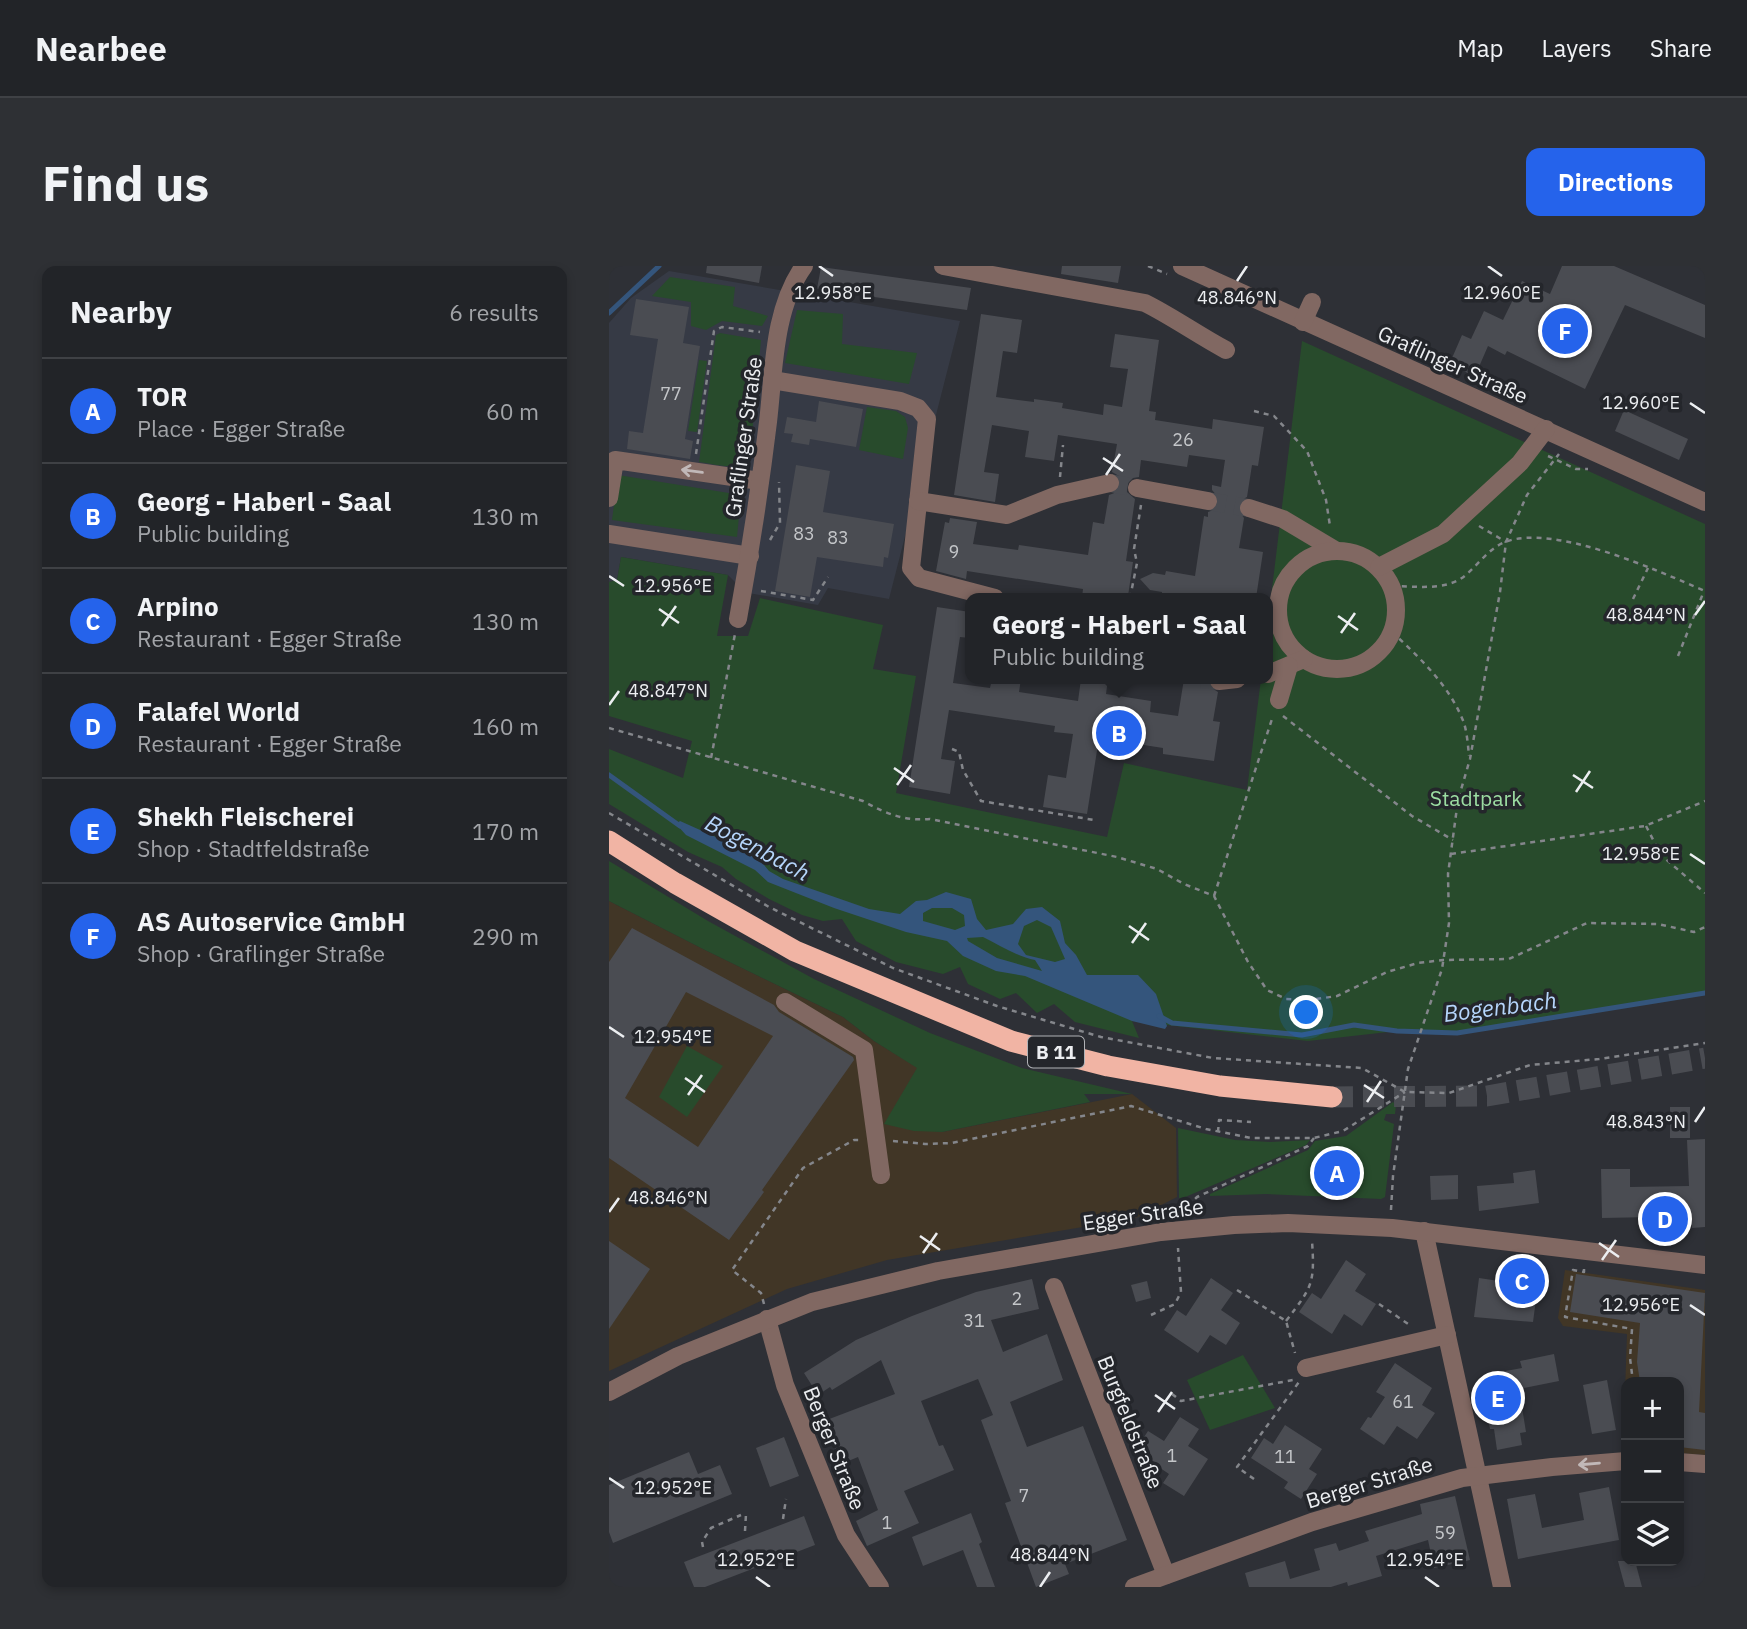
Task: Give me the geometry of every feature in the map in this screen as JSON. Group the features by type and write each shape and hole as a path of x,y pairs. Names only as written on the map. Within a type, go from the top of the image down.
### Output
{"highway":[{"name":"B 11","path":"609,841 675,883 795,951 1011,1041 1108,1066 1198,1082 1332,1097"}],"street":[{"name":"Graflinger Straße","path":"738,619 750,556 784,306 794,279 804,266"},
{"path":"943,266 1145,303 1226,350"},
{"name":"Graflinger Straße","path":"1182,266 1705,502"},
{"path":"1303,322 1312,302"},
{"path":"772,380 900,401 918,408 927,419 911,568 919,578 976,593"},
{"path":"1379,568 1443,534 1520,463 1546,429"},
{"path":"609,498 615,460 760,481"},
{"path":"918,502 1007,515 1057,495 1110,483"},
{"path":"1141,488 1208,501"},
{"path":"1249,508 1283,519 1335,550"},
{"path":"609,534 750,556"},
{"path":"1273,672 1296,663 1344,669 1364,663 1381,650 1392,632 1396,601 1392,586 1379,568 1366,558 1335,550 1314,555 1296,566 1284,584 1278,604 1279,625 1296,663 1279,700"},
{"path":"785,1002 864,1050 881,1175"},
{"name":"Egger Straße","path":"609,1392 678,1356 812,1302 938,1271 1170,1231 1287,1223 1392,1228 1705,1265"},
{"path":"1423,1231 1502,1587"},
{"name":"Burgfeldstraße","path":"1054,1287 1166,1575"},
{"name":"Berger Straße","path":"767,1319 785,1385 846,1535 880,1587"},
{"path":"1306,1368 1447,1335"},
{"name":"Berger Straße","path":"1134,1587 1312,1522 1462,1478 1621,1461"},
{"path":"1684,1462 1705,1464"}],"path":[{"path":"694,472 714,331 722,327 780,335"},
{"path":"1254,411 1274,416 1307,451 1326,500 1335,550"},
{"path":"1391,1203 1408,1069 1437,986 1443,960 1449,923 1448,874 1458,800 1470,760 1500,592 1506,542 1527,495 1569,440"},
{"path":"1057,495 1063,446"},
{"path":"1131,593 1137,563 1134,549 1141,488"},
{"path":"1463,516 1506,542"},
{"path":"770,541 780,523"},
{"path":"1392,586 1447,586 1467,575 1494,548 1506,542 1526,538 1568,543 1613,553 1705,591 1678,656"},
{"path":"1633,599 1649,568"},
{"path":"744,587 813,600 828,577"},
{"path":"711,758 738,619"},
{"path":"1392,632 1426,663 1457,708 1465,726 1470,760"},
{"path":"1215,896 1275,710 1412,816 1453,841"},
{"path":"609,728 863,801 885,814 910,821 930,819 1117,857 1157,869 1184,884 1215,896 1248,962 1267,990 1286,999 1310,1000 1337,996 1387,972 1418,963 1509,959 1587,923 1658,924 1694,932 1705,927"},
{"path":"952,749 959,752 963,771 981,801 1085,818 1094,820 1093,822"},
{"path":"1451,855 1645,826 1705,801"},
{"path":"609,813 769,907 893,968 997,1006 1101,1037 1213,1058 1362,1068 1405,1092 1449,1093 1530,1065 1599,1059 1705,1043"},
{"path":"1645,826 1661,856 1705,893"},
{"path":"767,1319 761,1293 733,1270 803,1168 854,1140 951,1143 1131,1106 1251,1139 1314,1139 1343,1131 1405,1092"},
{"path":"1033,1120 1034,1126"},
{"path":"1218,1132 1219,1120 1251,1122"},
{"path":"1151,1315 1175,1304 1181,1292 1170,1231 1197,1197 1248,1176 1308,1146 1314,1139"},
{"path":"1286,1321 1308,1292 1314,1271 1311,1225"},
{"path":"1584,1271 1573,1270 1565,1317 1632,1329 1630,1359 1632,1377"},
{"path":"1237,1290 1286,1321 1294,1351 1306,1368"},
{"path":"1379,1304 1411,1326 1414,1343"},
{"path":"1172,1394 1181,1401 1303,1377 1237,1467 1254,1479"},
{"path":"783,1519 786,1499"},
{"path":"703,1547 702,1542 711,1528 744,1514 745,1531"}],"shaded area":[{"path":"669,271 960,321 889,599 828,588 818,605 737,591 735,582 728,575 621,557 617,580 609,582 609,323 631,298"},
{"path":"609,901 843,1017 874,1041 918,1068 885,1124 942,1132 1132,1094 1176,1128 1177,1197 1136,1218 887,1260 787,1289 609,1371"},
{"path":"1565,1270 1705,1290 1705,1455 1684,1453 1684,1377 1625,1377 1627,1334 1563,1326 1558,1318"}],"green space":[{"path":"670,277 735,287 733,306 768,316 762,326 722,321 706,330 691,326 691,302 652,296"},
{"path":"797,310 843,314 842,344 917,353 909,384 785,363"},
{"path":"720,333 761,340 750,455 745,461 734,466 699,462 716,335"},
{"name":"Stadtpark","path":"1302,341 1705,524 1705,993 1457,1033 1397,1031 1308,1041 1132,1021 1139,1038 1075,1022 1054,1004 1037,1013 1016,993 1000,999 968,984 960,967 943,974 896,962 856,941 842,919 823,921 802,915 769,899 722,867 688,852 609,804 609,749 683,778 692,741 609,716 609,582 617,580 621,557 728,575 717,636 748,636 760,598 883,625 873,669 916,676 896,793 1107,837 1124,763 1247,790 1260,684 1273,684 1272,593"},
{"path":"699,360 707,361 697,432 688,431"},
{"path":"867,407 896,411 905,417 908,428 903,459 859,450"},
{"path":"618,475 741,495 737,537 612,520"},
{"path":"609,861 708,921 814,979 930,1033 1022,1068 1132,1094 1084,1094 1090,1102 942,1132 914,1131 884,1124 917,1068 874,1041 843,1017 609,901"},
{"path":"687,1046 723,1066 687,1117 659,1097"},
{"path":"1393,1102 1396,1105 1395,1114 1386,1114 1384,1120 1394,1124 1385,1197 1381,1199 1266,1194 1210,1196 1308,1150 1315,1141 1346,1136"},
{"path":"1178,1128 1235,1140 1310,1140 1306,1145 1179,1198"},
{"path":"1243,1355 1275,1408 1210,1430 1187,1380"}],"water":[{"path":"680,821 756,855 769,871 783,879 869,909 900,914 916,901 927,900 946,892 971,899 977,919 986,930 1013,924 1026,909 1042,907 1060,921 1065,943 1076,955 1087,975 1138,975 1156,994 1167,1026 1165,1029 1132,1021 1025,976 996,971 963,956 947,941 906,932 768,882 755,870 686,835 676,824","holes":["932,908 952,908 964,915 965,926 955,930 923,921 923,913","1037,920 1051,927 1065,959 1055,962 1026,955 1018,944 1024,926","983,937 1015,954 1035,960 1042,971 997,958 967,938"]}],"building":[{"path":"707,266 762,266 759,283 706,273"},
{"path":"1062,266 1121,266 1118,283 1061,274"},
{"path":"1562,266 1614,266 1705,305 1705,338 1625,305 1585,389 1507,351 1505,355 1488,346 1475,376 1449,365 1462,335 1471,339 1484,311 1503,320 1522,281 1550,294"},
{"path":"821,267 971,288 967,310 817,289"},
{"path":"636,299 689,307 683,343 700,346 685,439 693,441 690,459 627,449 629,431 643,433 658,339 630,335"},
{"path":"981,314 1022,320 1017,353 1003,351 996,397 1063,403 1062,408 1103,415 1104,404 1122,407 1128,369 1110,367 1115,334 1159,340 1149,411 1156,412 1155,420 1212,429 1213,419 1264,427 1258,466 1252,465 1247,497 1241,500 1238,510 1244,518 1239,548 1263,552 1257,593 1162,593 1150,590 1140,579 1153,573 1165,575 1166,571 1195,576 1204,516 1208,517 1208,512 1216,509 1219,504 1212,485 1221,487 1225,460 1189,455 1187,467 1141,460 1139,477 1133,478 1126,485 1127,492 1135,499 1126,561 1133,562 1128,593 1083,593 1083,589 967,571 966,579 936,571 945,522 949,523 950,518 977,522 973,544 1018,550 1019,545 1088,555 1093,522 1104,524 1109,495 1117,492 1121,486 1119,476 1112,472 1117,444 1058,435 1054,461 1025,457 1029,431 992,425 984,472 999,474 995,502 954,495"},
{"path":"819,401 863,409 856,447 810,439 809,445 791,442 793,434 784,433 787,417 816,422"},
{"path":"1624,410 1688,439 1679,460 1615,431"},
{"path":"796,465 830,471 823,512 894,524 888,558 884,557 883,567 817,557 810,597 775,591"},
{"path":"937,607 965,611 965,638 960,637 953,683 990,688 991,684 1020,684 1019,692 1078,701 1080,684 1107,684 1106,694 1151,701 1150,712 1178,716 1183,684 1209,684 1218,692 1213,721 1220,722 1214,761 1163,754 1163,748 1099,738 1087,814 1043,807 1048,775 1066,778 1073,734 1054,732 1055,726 949,710 941,759 955,761 950,794 909,787"},
{"path":"632,928 774,1005 779,1012 853,1057 854,1060 729,1240 609,1158 609,962","holes":["686,992 773,1036 698,1147 625,1098"]},
{"path":"1670,1107 1690,1107 1690,1138 1670,1138"},
{"path":"1705,1139 1705,1227 1692,1228 1691,1222 1653,1222 1653,1217 1602,1218 1601,1169 1630,1169 1630,1187 1689,1186 1687,1140"},
{"path":"1535,1170 1539,1203 1479,1211 1477,1186 1514,1183 1513,1173"},
{"path":"1458,1175 1458,1199 1431,1200 1430,1176"},
{"path":"609,1241 650,1269 609,1329"},
{"path":"1346,1260 1366,1274 1355,1291 1376,1304 1362,1326 1344,1314 1332,1334 1299,1312 1312,1293 1321,1299"},
{"path":"1514,1273 1539,1277 1533,1322 1474,1317 1479,1278 1512,1283"},
{"path":"1576,1274 1705,1293 1699,1412 1705,1413 1705,1450 1684,1448 1684,1377 1639,1377 1637,1362 1640,1323 1570,1312"},
{"path":"1211,1278 1233,1293 1221,1310 1240,1323 1226,1345 1210,1335 1198,1353 1164,1330 1177,1310 1186,1316"},
{"path":"1032,1279 1039,1309 991,1320 1003,1352 1047,1334 1063,1380 1010,1402 1027,1447 1083,1426 1127,1540 1065,1564 1069,1574 1036,1587 1005,1503 1011,1501 981,1420 993,1415 978,1379 921,1401 939,1446 943,1445 954,1470 904,1491 919,1523 867,1546 856,1521 878,1510 858,1457 841,1464 824,1421 895,1394 881,1360 832,1390 830,1387 818,1395 804,1373 856,1340 912,1316 976,1292"},
{"path":"1147,1281 1151,1298 1136,1302 1131,1285"},
{"path":"1554,1354 1559,1381 1519,1389 1526,1432 1520,1433 1522,1445 1497,1450 1494,1429 1490,1429 1486,1410 1491,1409 1484,1375 1522,1368 1520,1361"},
{"path":"1395,1363 1432,1388 1422,1405 1435,1413 1417,1439 1397,1426 1384,1445 1360,1429 1385,1397 1376,1392"},
{"path":"1607,1380 1616,1430 1592,1434 1583,1385"},
{"path":"1180,1417 1199,1429 1188,1446 1208,1459 1184,1496 1163,1483 1169,1474 1135,1451 1148,1431 1164,1441"},
{"path":"1285,1425 1322,1449 1309,1469 1317,1474 1301,1499 1284,1488 1288,1482 1251,1458 1264,1438 1273,1444"},
{"path":"784,1437 799,1476 770,1487 756,1448"},
{"path":"689,1452 698,1474 720,1465 732,1494 613,1543 609,1532 609,1485"},
{"path":"1609,1487 1619,1540 1518,1559 1507,1499 1535,1494 1542,1528 1584,1520 1579,1493"},
{"path":"1455,1496 1470,1560 1434,1568 1428,1540 1376,1556 1382,1576 1348,1586 1347,1582 1331,1587 1249,1587 1245,1573 1285,1561 1290,1579 1320,1570 1314,1549 1336,1543 1339,1551 1369,1541 1365,1531 1422,1514 1420,1504"},
{"path":"971,1513 995,1587 977,1587 963,1550 923,1566 912,1537"},
{"path":"804,1516 815,1545 705,1587 694,1587 684,1562"},
{"path":"1618,1561 1621,1561 1621,1566 1636,1566 1642,1587 1625,1587"}],"waterway":[{"path":"609,313 659,266"},
{"name":"Bogenbach","path":"609,775 680,826"},
{"name":"Bogenbach","path":"1159,1016 1172,1023 1302,1035 1354,1025 1397,1031 1457,1033 1705,993"}],"tunnel":[{"path":"1110,483 1137,488"},
{"path":"1208,501 1249,508"},
{"path":"1332,1097 1487,1096 1705,1058"}],"place":[{"name":"AS Autoservice GmbH","path":"1565,331"},
{"name":"Georg - Haberl - Saal","path":"1119,733"},
{"name":"TOR","path":"1337,1173"},
{"name":"Falafel World","path":"1665,1219"},
{"name":"Arpino","path":"1522,1281"},
{"name":"Shekh Fleischerei","path":"1498,1398"}]}
